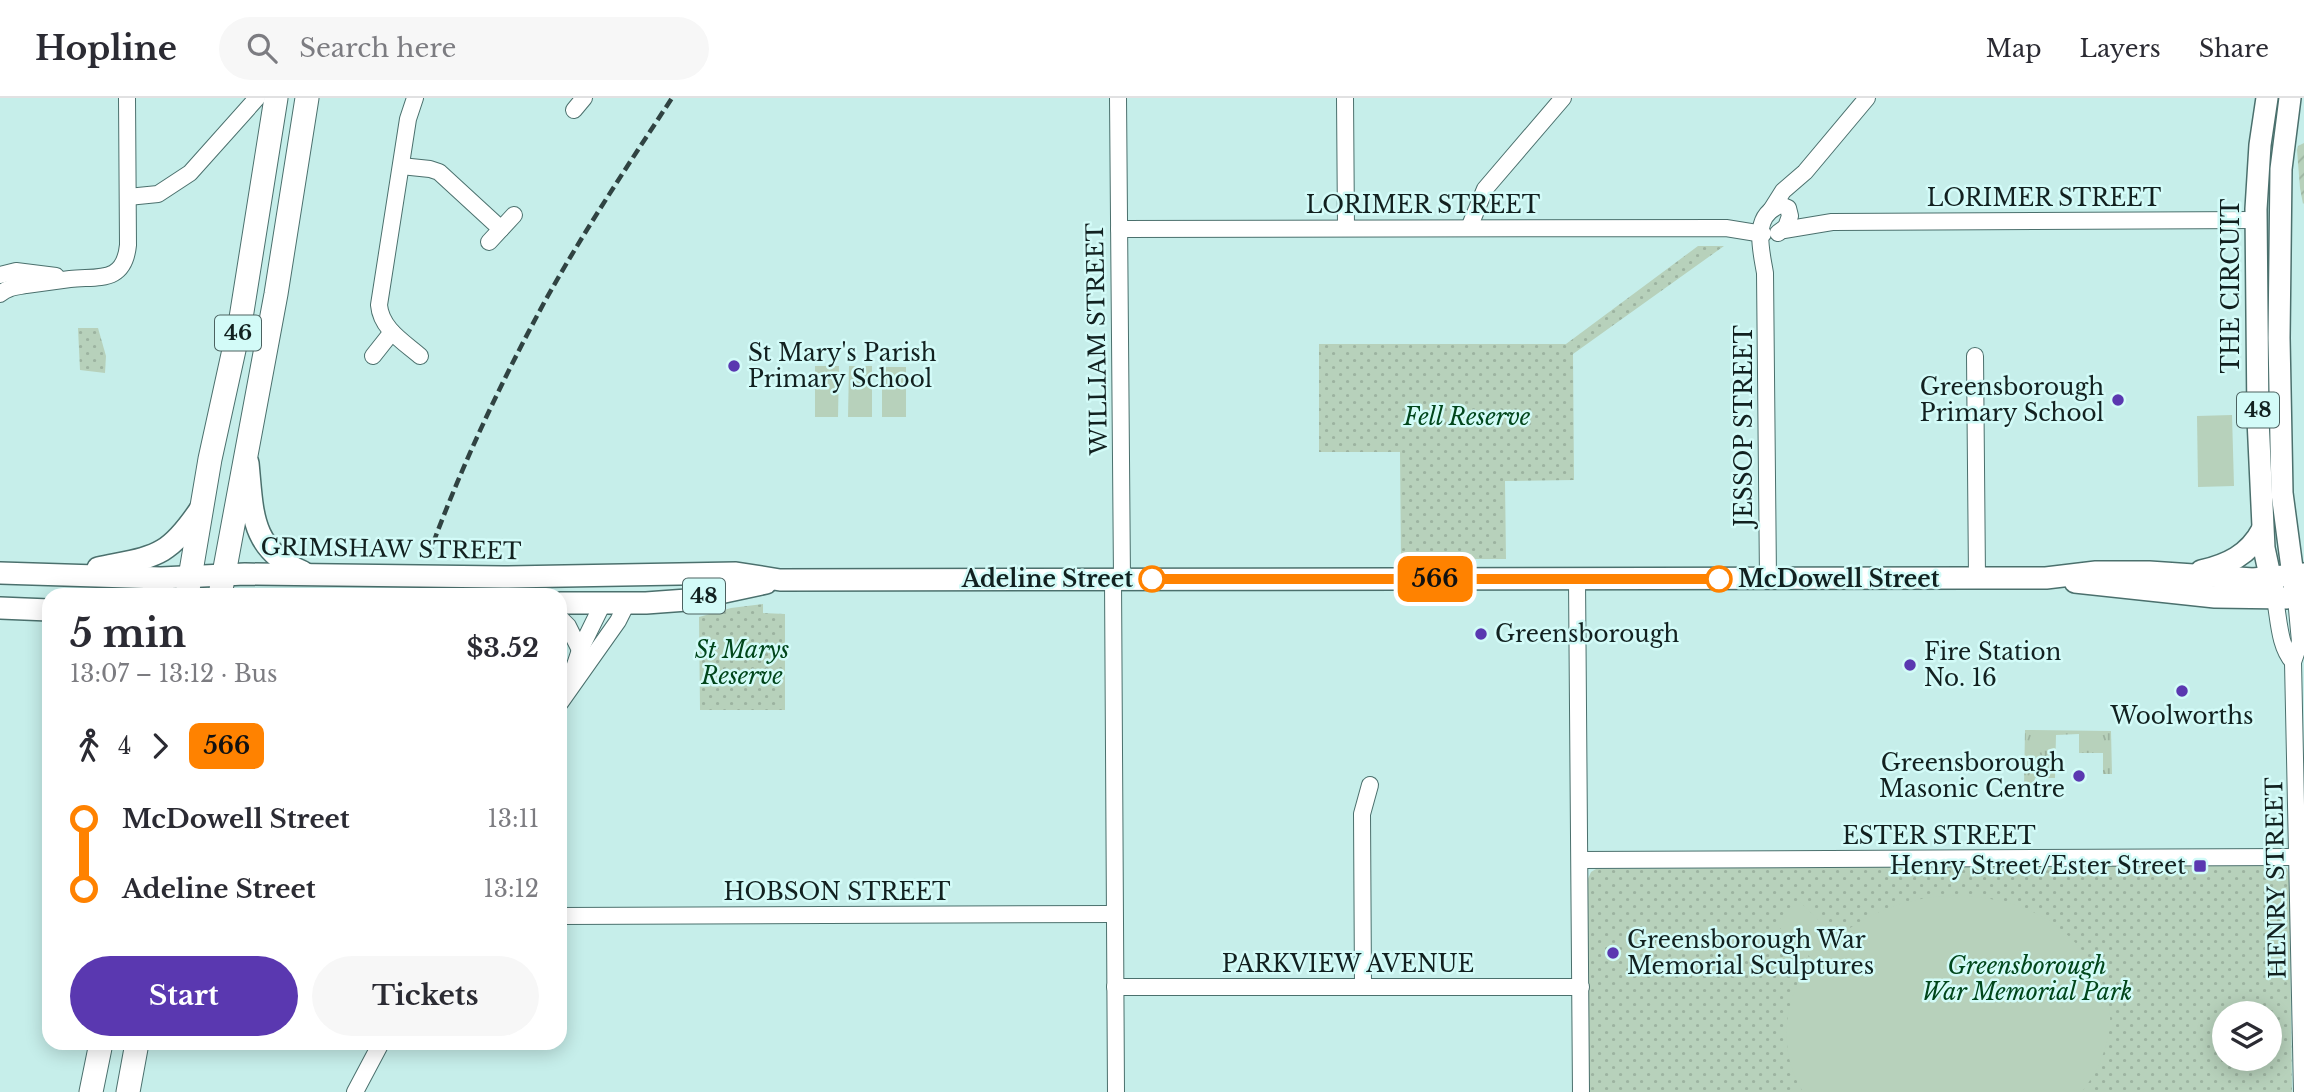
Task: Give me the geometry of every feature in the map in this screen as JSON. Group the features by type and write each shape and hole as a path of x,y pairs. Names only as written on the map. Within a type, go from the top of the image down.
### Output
{"highway":[{"name":"46","path":"188,586 201,508 241,318 276,98"},
{"name":"46","path":"221,585 276,294 306,106"},
{"path":"91,1092 100,1050"},
{"path":"128,1092 136,1050"}],"main road":[{"name":"THE CIRCUIT","path":"2267,98 2260,145 2256,220 2262,530 2264,556 2286,593"},
{"name":"48","path":"2286,593 2299,575 2281,474 2280,219 2282,154 2290,98"},
{"path":"2256,220 2280,219"},
{"path":"247,454 255,522 260,536 287,565 309,574"},
{"path":"65,575 159,554 184,534 201,508"},
{"path":"2182,575 2234,560 2250,547 2262,530"},
{"name":"GRIMSHAW STREET","path":"0,573 65,575 188,586 221,585 309,574 627,576 736,573 780,580 1768,579 2046,578 2096,572 2182,575 2286,593"},
{"path":"603,603 627,576"},
{"path":"627,576 627,603"},
{"name":"GRIMSHAW STREET","path":"2046,578 2104,587 2215,597 2286,593"},
{"name":"GRIMSHAW STREET","path":"567,603 687,600 780,580"},
{"path":"0,608 42,610"}],"street":[{"path":"0,294 12,287 105,277 116,272 127,254 127,98"},
{"path":"128,202 158,194 190,173 257,98"},
{"path":"415,98 408,119 379,305 382,320 420,356"},
{"name":"WILLIAM STREET","path":"1117,579 1118,98"},
{"path":"1345,98 1346,228"},
{"path":"1469,228 1485,189 1563,98"},
{"name":"JESSOP STREET","path":"1768,579 1765,273 1773,224 1783,191 1805,172 1867,98"},
{"path":"401,166 439,172 501,229"},
{"path":"489,242 514,215"},
{"name":"LORIMER STREET","path":"1119,229 1726,228 1832,222 2256,220"},
{"path":"0,275 16,271 73,279"},
{"path":"373,355 392,332"},
{"path":"1975,356 1977,578"},
{"path":"1116,1092 1114,914 1117,579"},
{"path":"1577,579 1581,1092"},
{"name":"HENRY STREET","path":"2286,593 2300,642 2293,663 2302,1092"},
{"path":"567,685 580,650 603,603"},
{"path":"567,692 600,649 627,603"},
{"path":"567,625 580,650"},
{"path":"1363,987 1362,814 1370,785"},
{"name":"ESTER STREET","path":"1580,860 2298,857"},
{"name":"HOBSON STREET","path":"567,916 1114,914"},
{"name":"PARKVIEW AVENUE","path":"1115,987 1580,987"},
{"path":"355,1092 377,1050"}],"green space":[{"path":"2304,143 2303,204 2297,150 2298,146"},
{"name":"Fell Reserve","path":"1698,246 1724,246 1573,354 1574,480 1505,481 1506,559 1401,559 1400,452 1319,452 1319,344 1566,344"},
{"path":"78,328 98,328 106,356 105,373 80,370"},
{"path":"815,366 839,366 838,417 815,417"},
{"path":"849,366 872,366 872,417 848,417"},
{"path":"882,367 906,367 906,417 882,417"},
{"path":"2232,415 2234,486 2198,487 2197,416"},
{"name":"St Marys Reserve","path":"763,604 763,613 785,614 785,710 700,710 699,617 731,608"},
{"path":"2025,730 2111,731 2112,774 2103,774 2103,753 2079,753 2079,734 2056,735 2055,778 2035,778 2034,787 2024,787"},
{"name":"Greensborough War Memorial Park","path":"2277,864 2287,868 2292,890 2292,1092 1588,1092 1587,881 1591,872 1596,869"},
{"path":"1957,895 1997,900 2035,913 2064,932 2088,958 2105,990 2110,1023 2101,1060 2082,1092 1803,1092 1791,1067 1787,1024 1793,997 1813,960 1775,923 1798,900 1836,937 1894,906"}],"railway":[{"path":"428,557 467,459 528,332 591,224 672,98"}],"bus line":[{"name":"566","path":"1152,579 1719,579"}],"place":[{"name":"St Mary's Parish Primary School","path":"734,366"},
{"name":"Greensborough Primary School","path":"2118,400"},
{"name":"Adeline Street","path":"1152,579"},
{"name":"McDowell Street","path":"1719,579"},
{"name":"Greensborough","path":"1481,634"},
{"name":"Fire Station No. 16","path":"1910,665"},
{"name":"Woolworths","path":"2182,691"},
{"name":"Greensborough Masonic Centre","path":"2079,776"},
{"name":"Henry Street/Ester Street","path":"2200,866"},
{"name":"Greensborough War Memorial Sculptures","path":"1613,953"}]}
